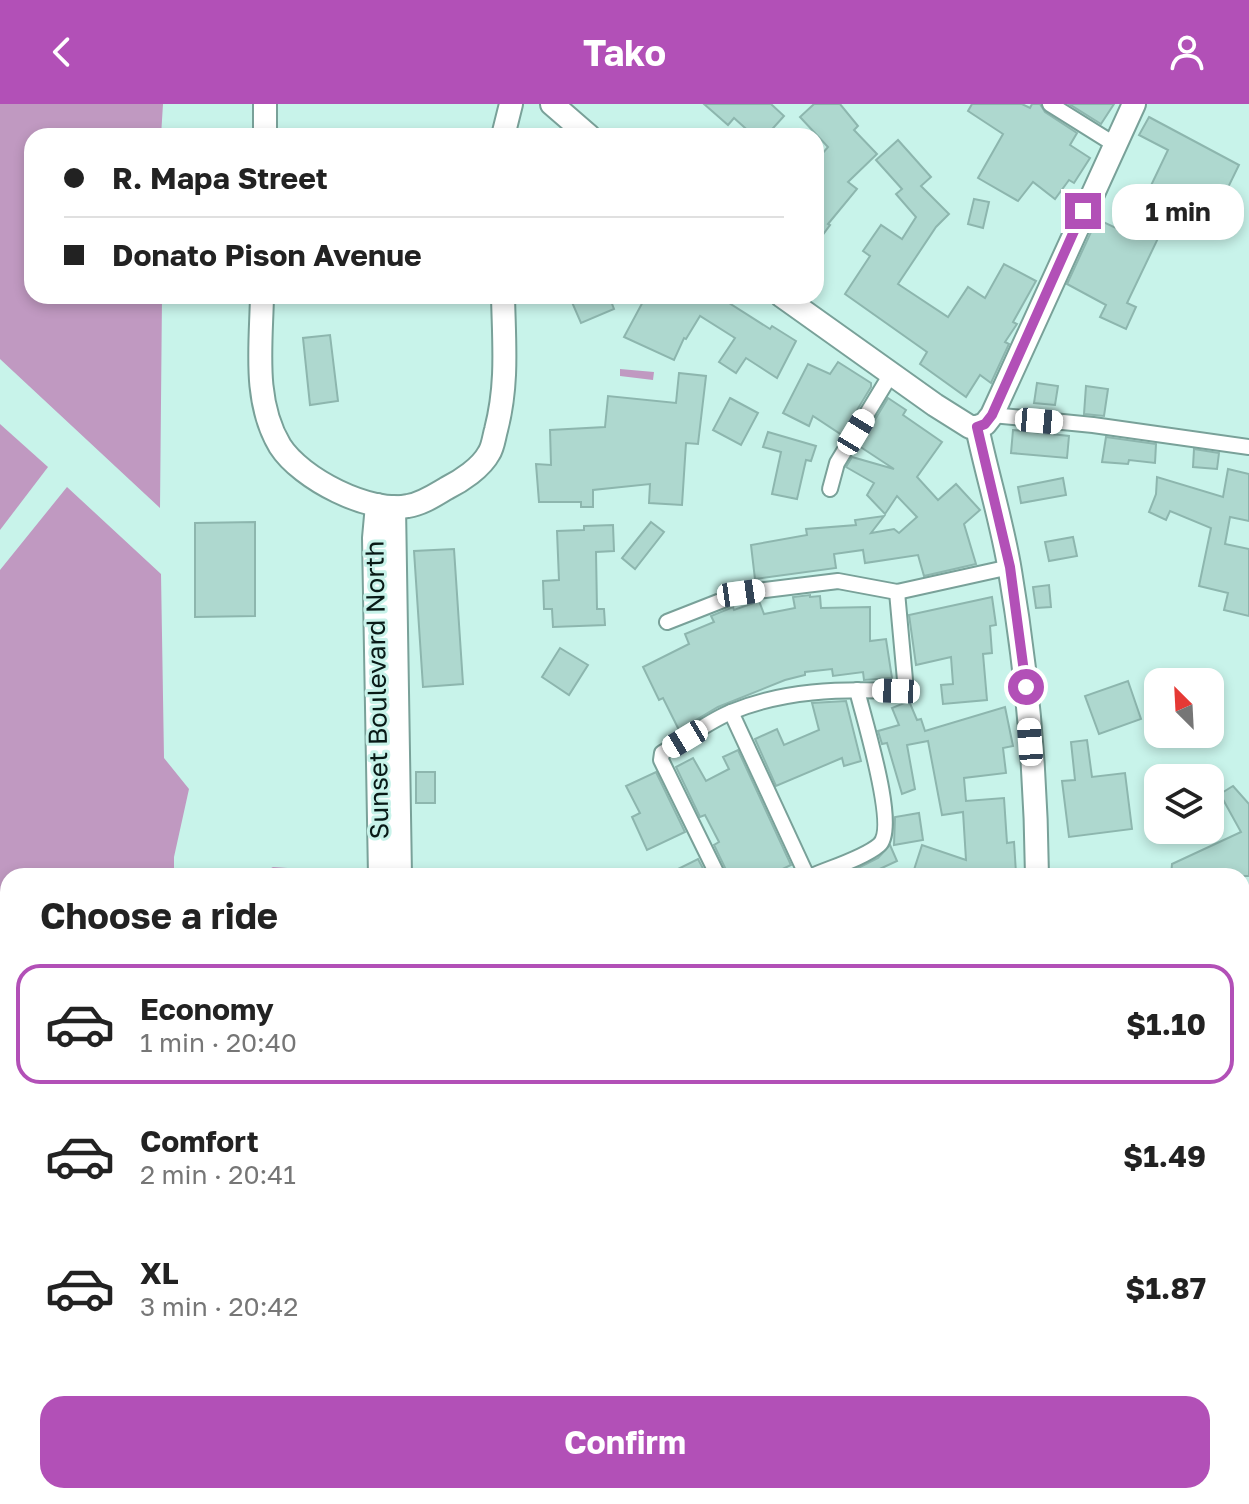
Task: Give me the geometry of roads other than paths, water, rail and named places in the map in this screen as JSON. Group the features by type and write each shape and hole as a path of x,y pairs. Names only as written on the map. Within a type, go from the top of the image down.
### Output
{"main road":[{"path":"265,104 265,128"},
{"path":"505,128 511,104"},
{"path":"552,104 580,128"},
{"path":"1037,868 1026,687 1010,567 984,421 1134,104"},
{"name":"Sunset Boulevard North","path":"262,304 262,399 281,447 322,483 343,494 386,506 418,503 458,482 490,453 504,399 503,304"},
{"path":"793,304 947,413 970,427 984,421"},
{"name":"Sunset Boulevard North","path":"380,868 374,538 386,506"},
{"name":"Sunset Boulevard North","path":"386,506 400,868"}],"street":[{"path":"1050,104 1114,144"},
{"path":"830,489 837,463 891,374"},
{"path":"984,421 1093,425 1249,447"},
{"path":"667,622 741,593 838,581 897,592 1010,567"},
{"path":"714,868 660,756 731,712 813,691 896,691 903,687 905,680 897,592"},
{"path":"828,868 881,844 887,833 884,801 857,690"},
{"path":"731,712 806,868"}]}
